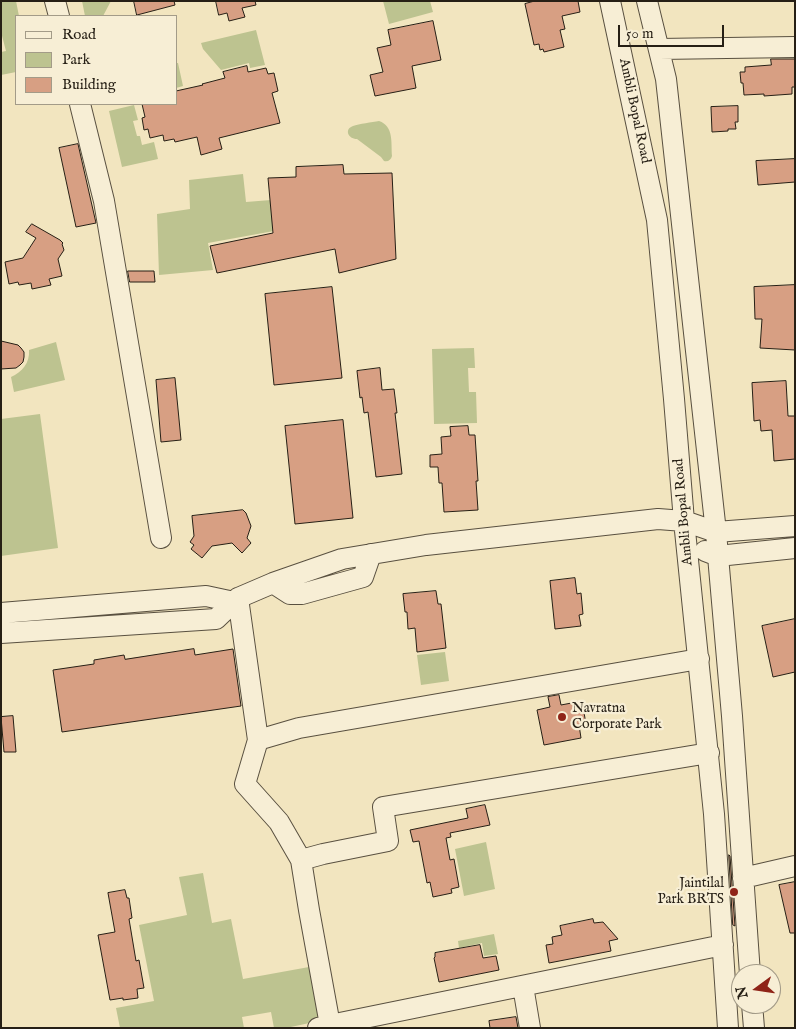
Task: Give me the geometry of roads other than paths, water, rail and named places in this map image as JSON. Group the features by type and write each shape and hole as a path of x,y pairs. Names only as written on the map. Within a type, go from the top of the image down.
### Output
{"street":[{"path":"55,1 59,15"},
{"name":"Ambli Bopal Road","path":"610,1 656,220 684,521 709,753 728,1028"},
{"name":"Ambli Bopal Road","path":"647,1 666,79 716,532 732,716 749,964"},
{"path":"659,49 795,47"},
{"path":"80,105 104,201 161,538"},
{"path":"658,519 687,545 718,556 795,548"},
{"path":"1,633 216,618 236,600 273,583 342,559 426,545 658,519 684,521 716,532 795,526"},
{"path":"1,613 206,596 236,600"},
{"path":"236,600 258,740 245,784 279,822 301,860 324,1026 723,945"},
{"path":"258,740 300,728 699,658"},
{"path":"301,860 388,841 383,807 709,753"},
{"path":"744,878 795,866"},
{"path":"523,986 530,1028"},
{"path":"753,1014 754,1028"}],"place":[{"name":"Navratna Corporate Park","path":"562,717"},
{"name":"Jaintilal Park BRTS","path":"734,892"}]}
